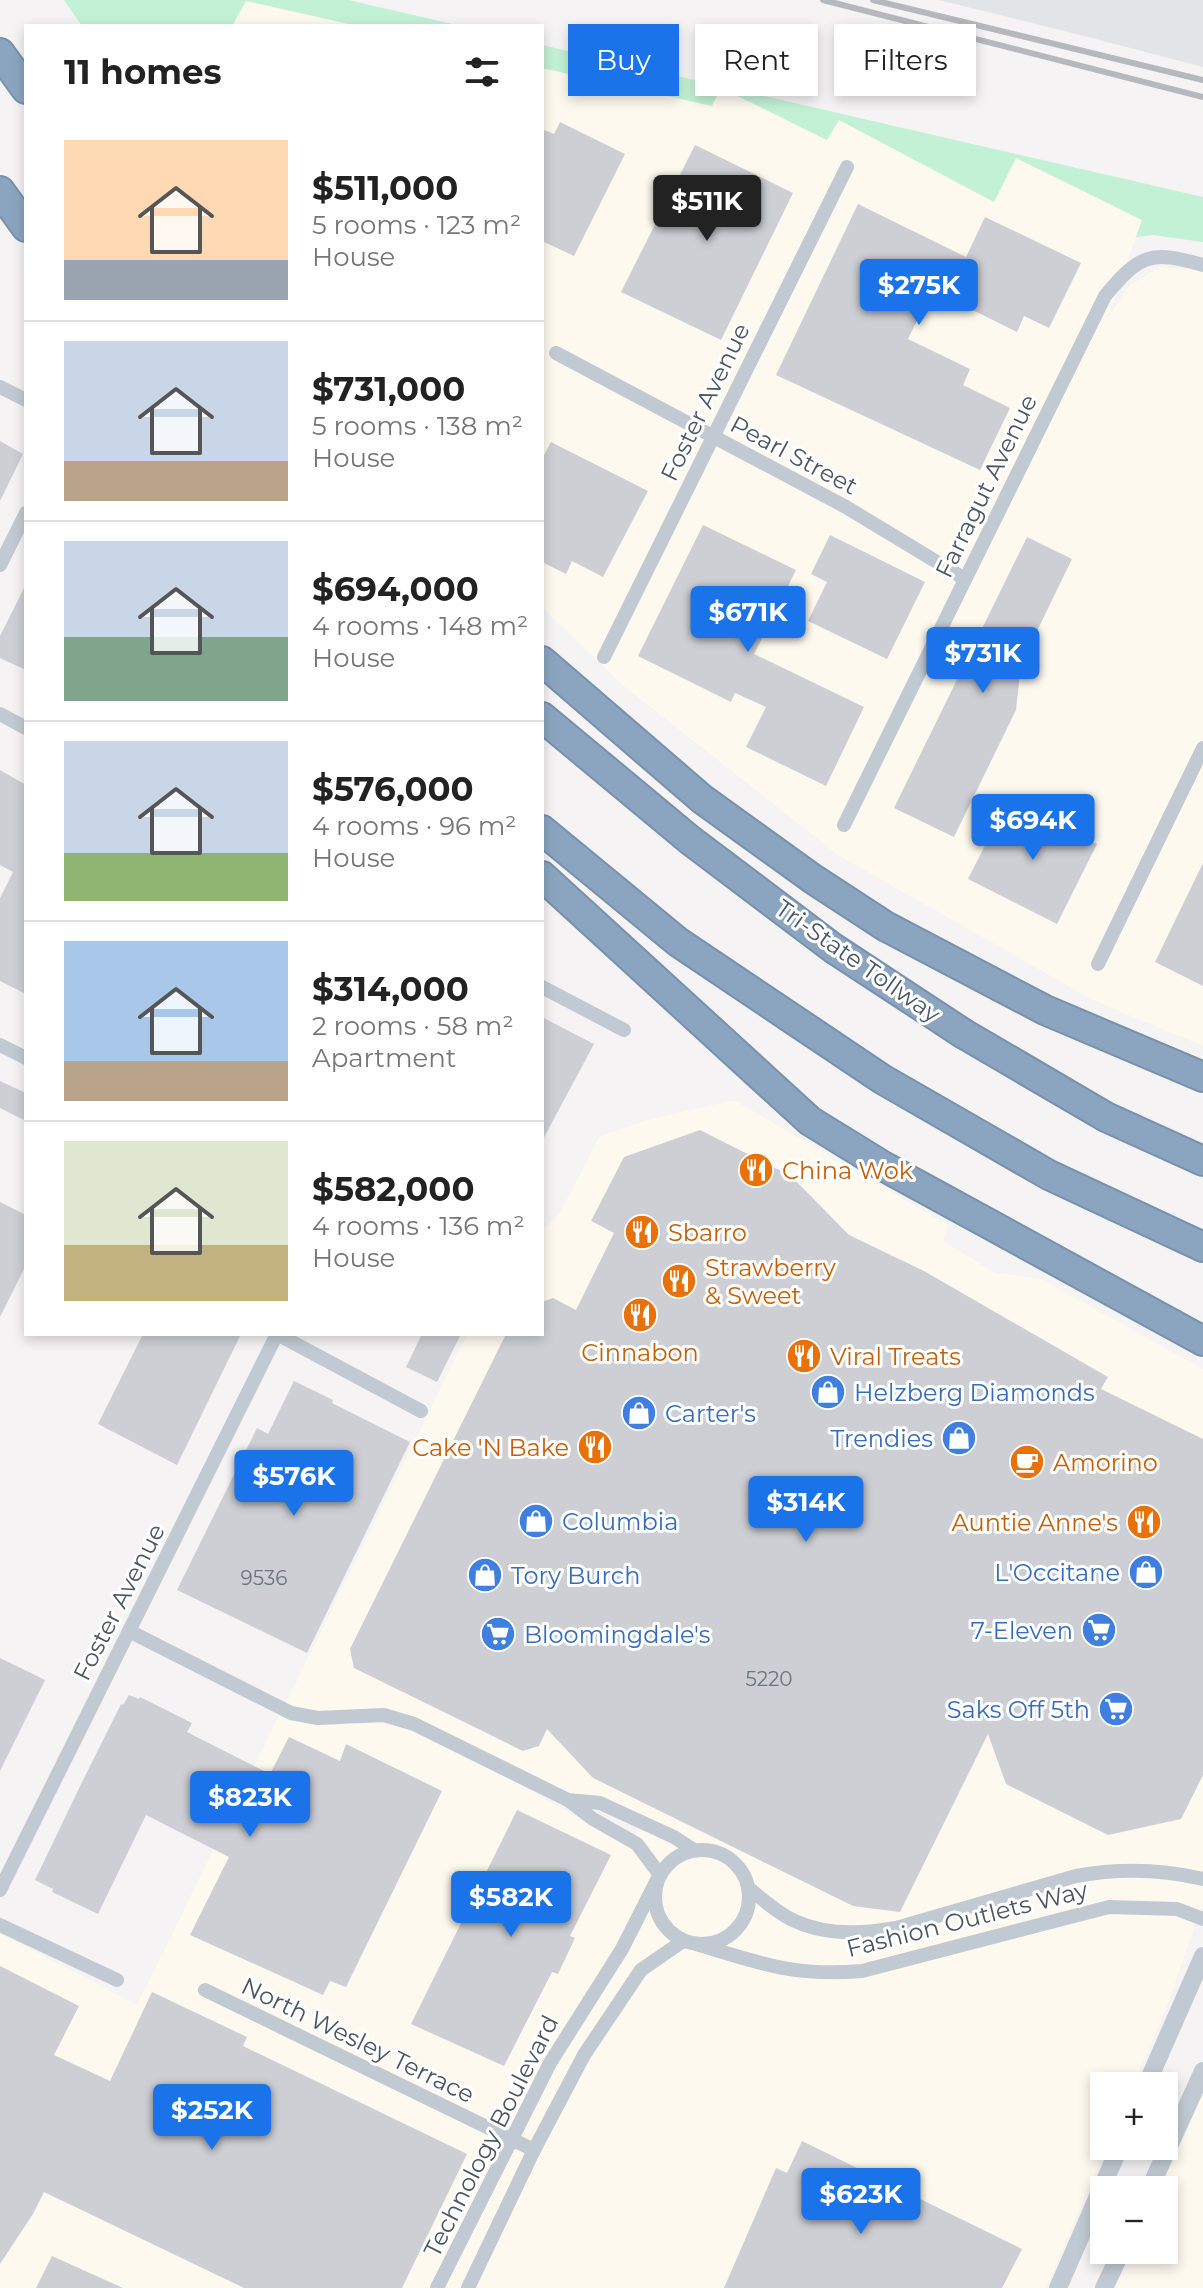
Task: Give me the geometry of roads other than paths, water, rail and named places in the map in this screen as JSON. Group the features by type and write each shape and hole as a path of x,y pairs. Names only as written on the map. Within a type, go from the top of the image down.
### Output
{"highway":[{"path":"0,53 24,86"},
{"path":"0,191 24,224"},
{"path":"544,663 702,799 813,879 885,926 1045,1010 1203,1077"},
{"name":"Tri-State Tollway","path":"544,719 690,840 833,948 964,1034 1106,1117 1203,1161"},
{"path":"544,832 678,942 882,1079 1049,1175 1203,1247"},
{"path":"544,878 810,1121 883,1166 1203,1341"}],"street":[{"name":"Foster Avenue","path":"604,657 847,167"},
{"name":"Farragut Avenue","path":"844,825 1105,296 1138,262 1169,255 1203,265"},
{"name":"Pearl Street","path":"556,353 846,507 965,579"},
{"path":"0,387 24,399"},
{"path":"0,565 24,517"},
{"path":"0,714 24,727"},
{"path":"1098,964 1203,748"},
{"path":"544,988 624,1030"},
{"path":"0,1045 24,1057"},
{"name":"Foster Avenue","path":"0,1890 276,1336"},
{"path":"281,1336 421,1411"},
{"path":"129,1631 291,1713 307,1718 371,1714 401,1719 568,1800 593,1819 637,1844 658,1878"},
{"path":"568,1800 600,1803 674,1837 694,1850"},
{"path":"694,1850 715,1851 729,1858 741,1869 748,1888 749,1903 737,1929 711,1943 690,1942 671,1933 661,1922 656,1909 658,1878 668,1863 694,1850"},
{"name":"Fashion Outlets Way","path":"748,1888 796,1922 845,1933 871,1933 1104,1871 1154,1871 1203,1879"},
{"name":"Technology Boulevard","path":"437,2288 561,2042 622,1949 658,1878"},
{"name":"Fashion Outlets Way","path":"690,1942 778,1969 836,1973 871,1969 1109,1907 1177,1909 1203,1919"},
{"path":"0,1925 117,1980"},
{"name":"Technology Boulevard","path":"468,2288 534,2150 584,2055 641,1970 690,1942"},
{"path":"1152,2072 1203,1956"},
{"name":"North Wesley Terrace","path":"205,1990 534,2150"},
{"path":"1155,2176 1203,2071"},
{"path":"1058,2288 1114,2160"},
{"path":"1104,2288 1115,2264"}],"railway":[{"path":"823,0 1203,97"},
{"path":"873,0 1203,80"}],"place":[{"name":"China Wok","path":"756,1170"},
{"name":"Sbarro","path":"642,1232"},
{"name":"Strawberry & Sweet","path":"679,1281"},
{"name":"Cinnabon","path":"640,1315"},
{"name":"Viral Treats","path":"804,1356"},
{"name":"Helzberg Diamonds","path":"828,1392"},
{"name":"Carter's","path":"639,1413"},
{"name":"Trendies","path":"959,1438"},
{"name":"Cake 'N Bake","path":"595,1447"},
{"name":"Amorino","path":"1027,1462"},
{"name":"Columbia","path":"536,1521"},
{"name":"Auntie Anne's","path":"1144,1522"},
{"name":"L'Occitane","path":"1146,1572"},
{"name":"Tory Burch","path":"485,1575"},
{"name":"7-Eleven","path":"1099,1630"},
{"name":"Bloomingdale's","path":"498,1634"},
{"name":"Saks Off 5th","path":"1116,1709"}]}
